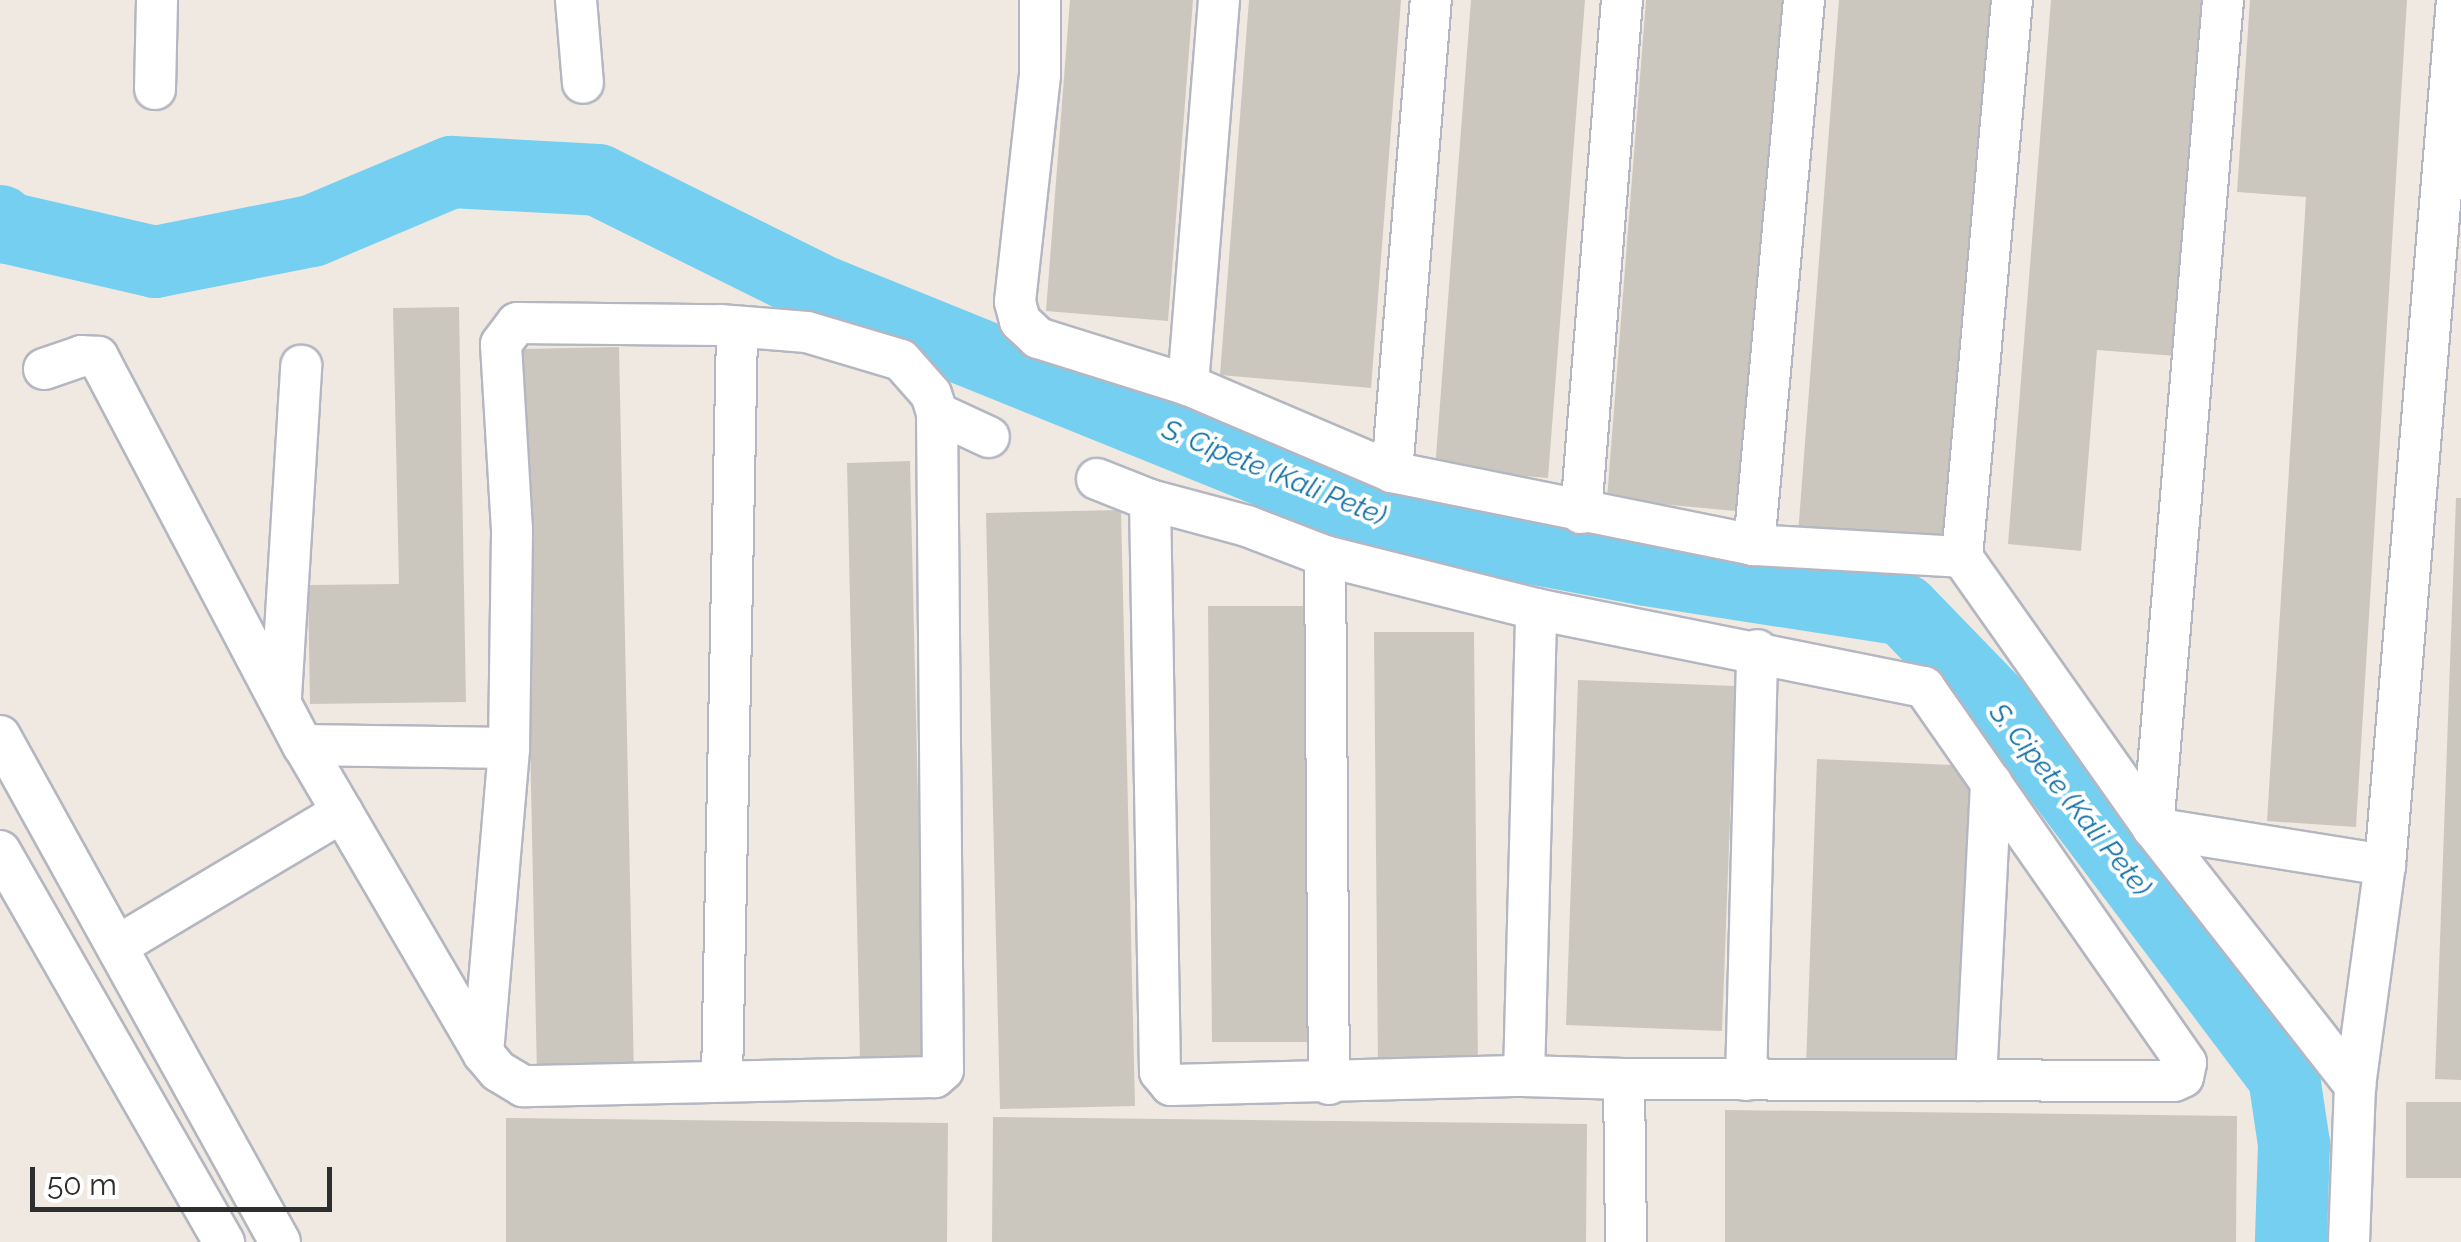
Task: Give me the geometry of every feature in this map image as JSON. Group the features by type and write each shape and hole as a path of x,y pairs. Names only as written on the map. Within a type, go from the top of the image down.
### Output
{"street":[{"path":"155,89 157,0"},
{"path":"576,0 583,83"},
{"path":"1040,0 1040,75 1015,302 1020,321 1038,338 1188,384 1392,472 1754,545 1962,557"},
{"path":"1188,384 1219,0"},
{"path":"1392,472 1431,0"},
{"path":"1581,513 1622,0"},
{"path":"1754,545 1804,0"},
{"path":"2012,0 1962,557 2153,828 2355,1086"},
{"path":"2153,828 2223,0"},
{"path":"2349,1242 2355,1086 2385,865 2457,0"},
{"path":"44,369 81,356 98,357 303,745 483,1054 498,1072 523,1086 722,1080 924,1080 943,1070 936,413 920,376 901,360 808,332 516,323 508,329 502,344 512,530 509,748 483,1054"},
{"path":"722,1080 737,329"},
{"path":"281,698 301,366"},
{"path":"936,413 989,437"},
{"path":"1097,479 1150,500 1247,526 1325,556 1536,609 1757,650 1924,687 2187,1067 2183,1077 2174,1081 1524,1076 1329,1084 1172,1085 1160,1072 1150,500"},
{"path":"1325,556 1329,1084"},
{"path":"1524,1076 1536,609"},
{"path":"1746,1080 1757,650"},
{"path":"0,736 280,1242"},
{"path":"303,745 509,748"},
{"path":"1976,1080 1991,782"},
{"path":"119,945 342,812"},
{"path":"2153,828 2385,865"},
{"path":"0,851 224,1242"},
{"path":"1624,1079 1626,1242"}],"building":[{"path":"1070,0 1193,0 1168,321 1046,311"},
{"path":"1249,0 1401,0 1371,388 1220,375"},
{"path":"1471,0 1585,0 1548,478 1435,469"},
{"path":"1646,0 1785,0 1746,512 1607,499"},
{"path":"1839,0 1992,0 1950,547 1798,534"},
{"path":"2051,0 2203,0 2176,356 2097,350 2081,551 2008,544"},
{"path":"2250,0 2407,0 2356,827 2267,821 2306,197 2237,192"},
{"path":"459,307 466,702 310,704 308,585 399,584 393,308"},
{"path":"619,347 634,1076 537,1077 522,349"},
{"path":"910,461 924,1057 860,1058 847,463"},
{"path":"2456,498 2461,498 2461,1080 2435,1079"},
{"path":"1121,510 1135,1106 1000,1109 986,513"},
{"path":"1208,606 1309,606 1312,1042 1212,1042"},
{"path":"1374,632 1474,632 1478,1068 1378,1068"},
{"path":"1578,680 1735,686 1722,1031 1566,1025"},
{"path":"1817,759 1974,766 1963,1074 1806,1067"},
{"path":"2406,1102 2461,1102 2461,1178 2406,1178"},
{"path":"1725,1110 2237,1116 2236,1242 1725,1242"},
{"path":"993,1117 1587,1124 1586,1242 992,1242"},
{"path":"506,1118 948,1123 947,1242 506,1242"}],"waterway":[{"name":"S. Cipete (Kali Pete)","path":"0,221 8,228 155,262 312,231 452,172 598,180 826,293 1390,521 1646,570 1904,610 2031,741 2284,1077 2294,1144 2291,1242"}]}
